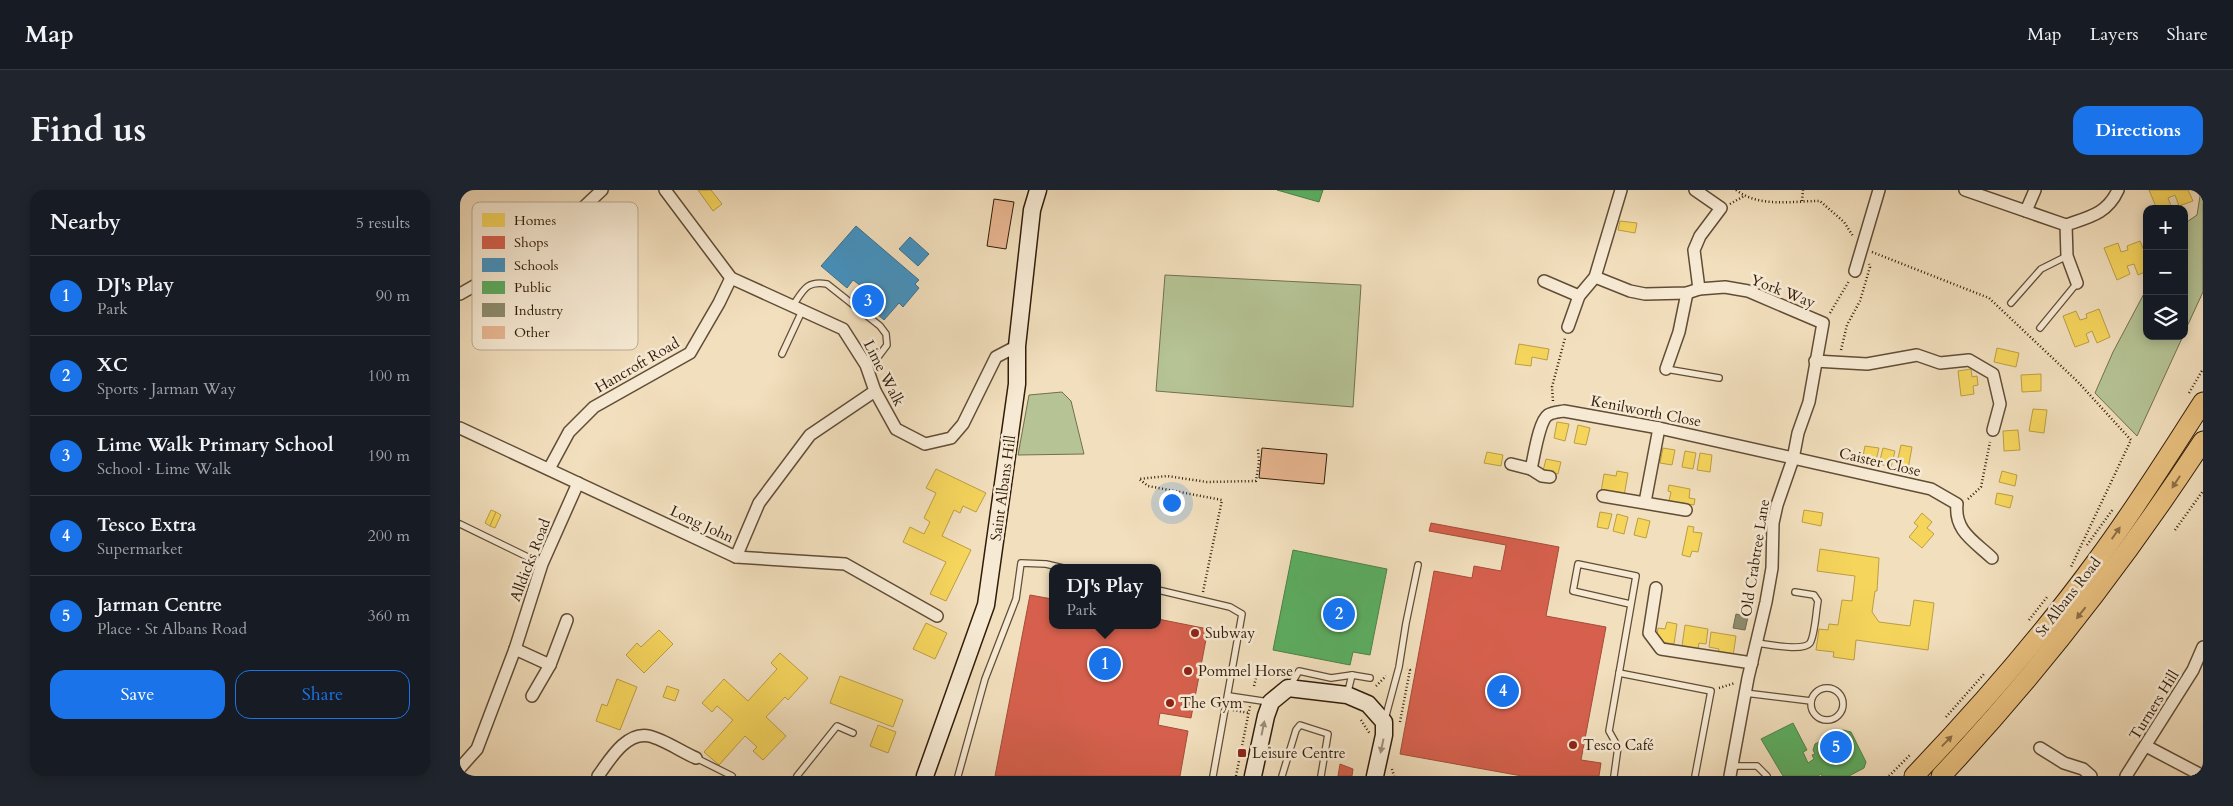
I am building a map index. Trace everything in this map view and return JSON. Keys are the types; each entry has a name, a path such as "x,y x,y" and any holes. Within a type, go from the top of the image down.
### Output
{"main road":[{"name":"St Albans Road","path":"1914,776 1966,721 2053,619 2142,496 2195,399"},
{"name":"St Albans Road","path":"1942,776 2015,695 2069,630 2159,508 2203,441"}],"street":[{"path":"589,202 602,190"},
{"name":"Lime Walk","path":"665,190 731,278 843,329 866,364 874,391 896,429 924,444 951,438 963,424 996,358 1017,346"},
{"name":"Saint Albans Hill","path":"924,776 986,605 1017,384 1017,346 1032,210 1038,190"},
{"path":"1568,327 1579,296 1595,277 1619,190"},
{"path":"1695,190 1721,208 1700,236 1694,250 1699,289"},
{"path":"1854,271 1879,190"},
{"path":"1965,190 2066,225 2100,214 2115,197 2118,190"},
{"path":"2026,211 2035,190"},
{"path":"2066,225 2067,256 2077,283"},
{"name":"York Way","path":"1595,277 1630,291 1645,294 1687,293 1699,289 1725,287 1748,291 1823,323 1809,402 1798,434 1793,459"},
{"name":"Hancroft Road","path":"549,469 569,432 594,407 690,353 720,303 731,278"},
{"path":"1544,281 1579,296"},
{"path":"460,294 472,287"},
{"path":"1666,369 1679,332 1687,293"},
{"path":"1823,323 1830,313"},
{"path":"1815,361 1866,364 1917,355 1940,363 1969,360 1993,374 2000,404 1992,430"},
{"path":"736,557 758,503 810,435 874,391"},
{"name":"Kenilworth Close","path":"1553,413 1564,411 1659,428 1793,459"},
{"path":"1531,468 1544,419 1553,413"},
{"name":"Long John","path":"460,428 736,557 845,564 937,616"},
{"path":"1645,502 1659,428"},
{"name":"Caister Close","path":"1793,459 1827,464 1932,489 1957,504"},
{"name":"Old Crabtree Lane","path":"1731,771 1748,678 1772,568 1773,523 1777,504 1793,459"},
{"path":"1512,464 1531,468 1542,476 1550,477"},
{"name":"Alldicks Road","path":"460,768 477,749 515,649 542,564 578,483"},
{"path":"1603,496 1686,510"},
{"path":"1957,504 1956,517 1963,530 1992,558"},
{"path":"1656,588 1649,632 1660,649 1752,663"},
{"path":"532,696 550,665 567,620"},
{"name":"Turners Hill","path":"2126,776 2193,670 2203,647"},
{"path":"515,649 550,665"},
{"path":"1253,776 1266,716 1271,702 1288,688 1347,695 1368,704 1384,722 1384,735 1375,776"},
{"path":"598,776 618,749 637,737 648,736 696,758"},
{"path":"2146,746 2203,776"},
{"path":"2040,748 2064,763 2083,769 2091,776"}],"lane":[{"path":"2011,303 2042,269 2067,256"},
{"path":"782,354 806,286 816,282 827,284 880,326 886,334 887,345 878,357 866,364"},
{"path":"2040,328 2077,283"},
{"path":"1666,369 1719,378"},
{"path":"460,532 462,525 542,564"},
{"path":"958,776 985,679 1016,599 1021,563 1049,565"},
{"path":"1614,776 1618,747 1609,731 1636,576 1578,564 1573,591 1630,604"},
{"path":"1384,722 1399,667 1418,565"},
{"path":"1161,591 1230,607 1242,614 1229,696 1225,708 1213,776"},
{"path":"1756,643 1792,648 1805,647 1810,642 1818,601 1814,595 1795,592"},
{"path":"1288,688 1299,671 1331,678 1352,675 1370,678"},
{"path":"1619,673 1711,691 1695,776"},
{"path":"1347,695 1352,675"},
{"path":"1830,688 1841,697 1842,707 1837,716 1827,720 1813,712 1811,701 1820,689 1830,688"},
{"path":"1746,693 1811,701"},
{"path":"1229,696 1271,702"},
{"path":"1282,776 1296,730 1300,725 1328,734 1321,776"},
{"path":"797,776 837,726 853,733"},
{"path":"696,758 732,776"},
{"path":"1731,771 1757,766 1767,776"}],"path":[{"path":"1736,190 1744,196 1773,203 1820,201 1844,222 1861,248 1870,267 1860,302 1847,325 1840,362"},
{"path":"1802,201 1804,190"},
{"path":"1861,248 1989,298 2078,382 2131,440 2070,569 2116,503"},
{"path":"1830,313 1854,271"},
{"path":"1553,413 1552,387 1568,327"},
{"path":"2195,399 2203,369"},
{"path":"1957,504 1969,499 1981,487 1992,430"},
{"path":"1201,601 1222,500 1148,486 1139,479 1167,476 1207,482 1256,481 1258,449"},
{"path":"2175,530 2203,491"},
{"path":"2029,620 2052,591"},
{"path":"1943,720 1987,671"},
{"path":"1232,672 1256,676"},
{"path":"1711,691 1748,678"},
{"path":"1236,776 1250,706"},
{"path":"1225,708 1249,713"},
{"path":"1889,776 1917,748"}],"green space":[{"path":"2201,190 2203,190 2203,292 2188,324 2188,221 2197,215"},
{"path":"1165,275 1361,285 1353,407 1156,391"},
{"path":"2143,296 2143,340 2181,340 2137,436 2095,393 2113,352"},
{"path":"1062,392 1071,401 1084,454 1018,455 1029,395"}],"building: Homes":[{"path":"698,190 711,190 722,204 713,211"},
{"path":"2149,190 2188,190 2193,201 2179,205 2175,195 2168,198 2171,205 2155,205"},
{"path":"1620,221 1637,223 1635,233 1618,230"},
{"path":"2140,241 2143,248 2143,273 2138,275 2134,264 2127,266 2130,274 2117,280 2104,248 2118,243 2121,252 2128,250 2127,246"},
{"path":"2099,309 2110,337 2097,343 2092,331 2086,334 2089,342 2075,347 2063,316 2076,311 2080,320 2087,318 2086,314"},
{"path":"1519,344 1549,349 1547,360 1532,357 1531,366 1515,364"},
{"path":"1997,348 2019,353 2016,367 1994,362"},
{"path":"1971,369 1972,377 1977,376 1978,385 1973,386 1974,394 1961,396 1958,371"},
{"path":"2041,374 2041,391 2022,392 2021,375"},
{"path":"2033,409 2047,410 2044,433 2029,431"},
{"path":"1557,422 1569,424 1565,441 1554,438"},
{"path":"1578,425 1590,428 1586,445 1574,443"},
{"path":"2018,430 2020,450 2004,451 2003,431"},
{"path":"1901,445 1912,447 1908,469 1896,467"},
{"path":"1865,446 1879,448 1875,464 1862,461"},
{"path":"1663,448 1675,450 1672,465 1660,463"},
{"path":"1883,448 1895,451 1891,467 1879,464"},
{"path":"1685,451 1696,453 1693,469 1682,467"},
{"path":"1487,452 1503,455 1501,466 1484,463"},
{"path":"1700,453 1712,455 1710,472 1697,470"},
{"path":"1546,459 1561,462 1558,474 1543,471"},
{"path":"936,469 986,493 976,512 963,506 960,513 954,510 942,536 971,550 946,601 930,594 946,562 903,542 910,527 924,534 930,522 924,518 936,493 926,488"},
{"path":"1617,471 1628,473 1624,496 1601,492 1604,474 1616,476"},
{"path":"2002,471 2017,475 2015,486 1999,482"},
{"path":"1669,485 1690,489 1689,498 1695,499 1694,505 1669,501 1671,492 1668,491"},
{"path":"1997,493 2013,496 2010,508 1995,504"},
{"path":"491,510 496,512 490,526 485,523"},
{"path":"1804,510 1823,513 1821,526 1802,522"},
{"path":"496,512 501,515 495,528 490,526"},
{"path":"1600,512 1612,514 1608,529 1597,527"},
{"path":"1922,513 1932,522 1927,528 1934,534 1922,548 1909,537 1918,526 1914,523"},
{"path":"1617,514 1628,517 1624,534 1613,531"},
{"path":"1638,518 1650,521 1646,538 1634,535"},
{"path":"1688,526 1694,527 1693,532 1702,533 1698,552 1692,551 1690,557 1682,555"},
{"path":"1820,549 1879,558 1877,591 1875,591 1872,612 1879,622 1910,626 1914,600 1934,603 1928,650 1856,640 1854,660 1833,657 1834,652 1816,650 1819,629 1828,630 1829,624 1838,625 1842,600 1852,601 1855,576 1817,571"},
{"path":"1667,622 1677,624 1674,644 1656,641 1658,628 1665,629"},
{"path":"926,623 947,633 935,659 913,649"},
{"path":"1685,625 1708,629 1706,644 1699,643 1698,649 1682,646"},
{"path":"659,630 673,644 644,673 626,655 637,643 641,647"},
{"path":"1711,632 1736,636 1733,656 1718,654 1719,649 1709,647"},
{"path":"780,653 808,678 788,700 785,697 766,717 786,736 763,760 753,751 757,747 745,736 719,765 704,752 733,720 717,706 712,712 702,703 724,679 748,701 777,669 771,663"},
{"path":"840,676 903,700 893,727 830,703"},
{"path":"617,679 637,687 620,730 596,721 602,704 607,706"},
{"path":"667,686 679,690 675,701 663,697"},
{"path":"878,725 896,732 888,753 870,746"}],"building: Shops":[{"path":"1431,523 1559,547 1546,616 1606,627 1581,760 1601,763 1599,776 1522,776 1400,754 1434,571 1472,578 1474,566 1501,571 1506,545 1429,531"},
{"path":"1030,595 1049,598 1049,629 1161,629 1161,620 1208,629 1191,718 1160,713 1158,725 1188,731 1180,776 995,776"},
{"path":"1340,764 1353,769 1352,776 1338,776"}],"building: Schools":[{"path":"856,226 919,280 915,284 919,288 903,307 899,303 884,320 854,294 861,286 853,280 847,288 821,266"},
{"path":"910,237 929,254 918,266 899,249"}],"building: Public":[{"path":"1277,190 1323,190 1319,202"},
{"path":"1293,550 1387,569 1370,655 1353,652 1350,665 1273,650"},
{"path":"1793,723 1807,750 1803,752 1808,763 1814,759 1812,755 1815,754 1813,750 1815,744 1843,730 1851,732 1866,762 1864,768 1849,776 1822,776 1821,774 1818,776 1783,776 1761,739"}],"building: Industry":[{"path":"1736,614 1748,617 1745,630 1733,628"}],"building: Other":[{"path":"994,199 1014,202 1006,249 987,246"},
{"path":"1262,448 1327,454 1324,484 1259,478"}],"place":[{"name":"Lime Walk Primary School","path":"868,301"},
{"name":"XC","path":"1339,614"},
{"name":"Subway","path":"1195,633"},
{"name":"DJ's Play","path":"1105,664"},
{"name":"Pommel Horse","path":"1188,671"},
{"name":"Tesco Extra","path":"1503,691"},
{"name":"The Gym","path":"1170,703"},
{"name":"Tesco Café","path":"1573,745"},
{"name":"Jarman Centre","path":"1836,747"},
{"name":"Leisure Centre","path":"1242,753"}]}
